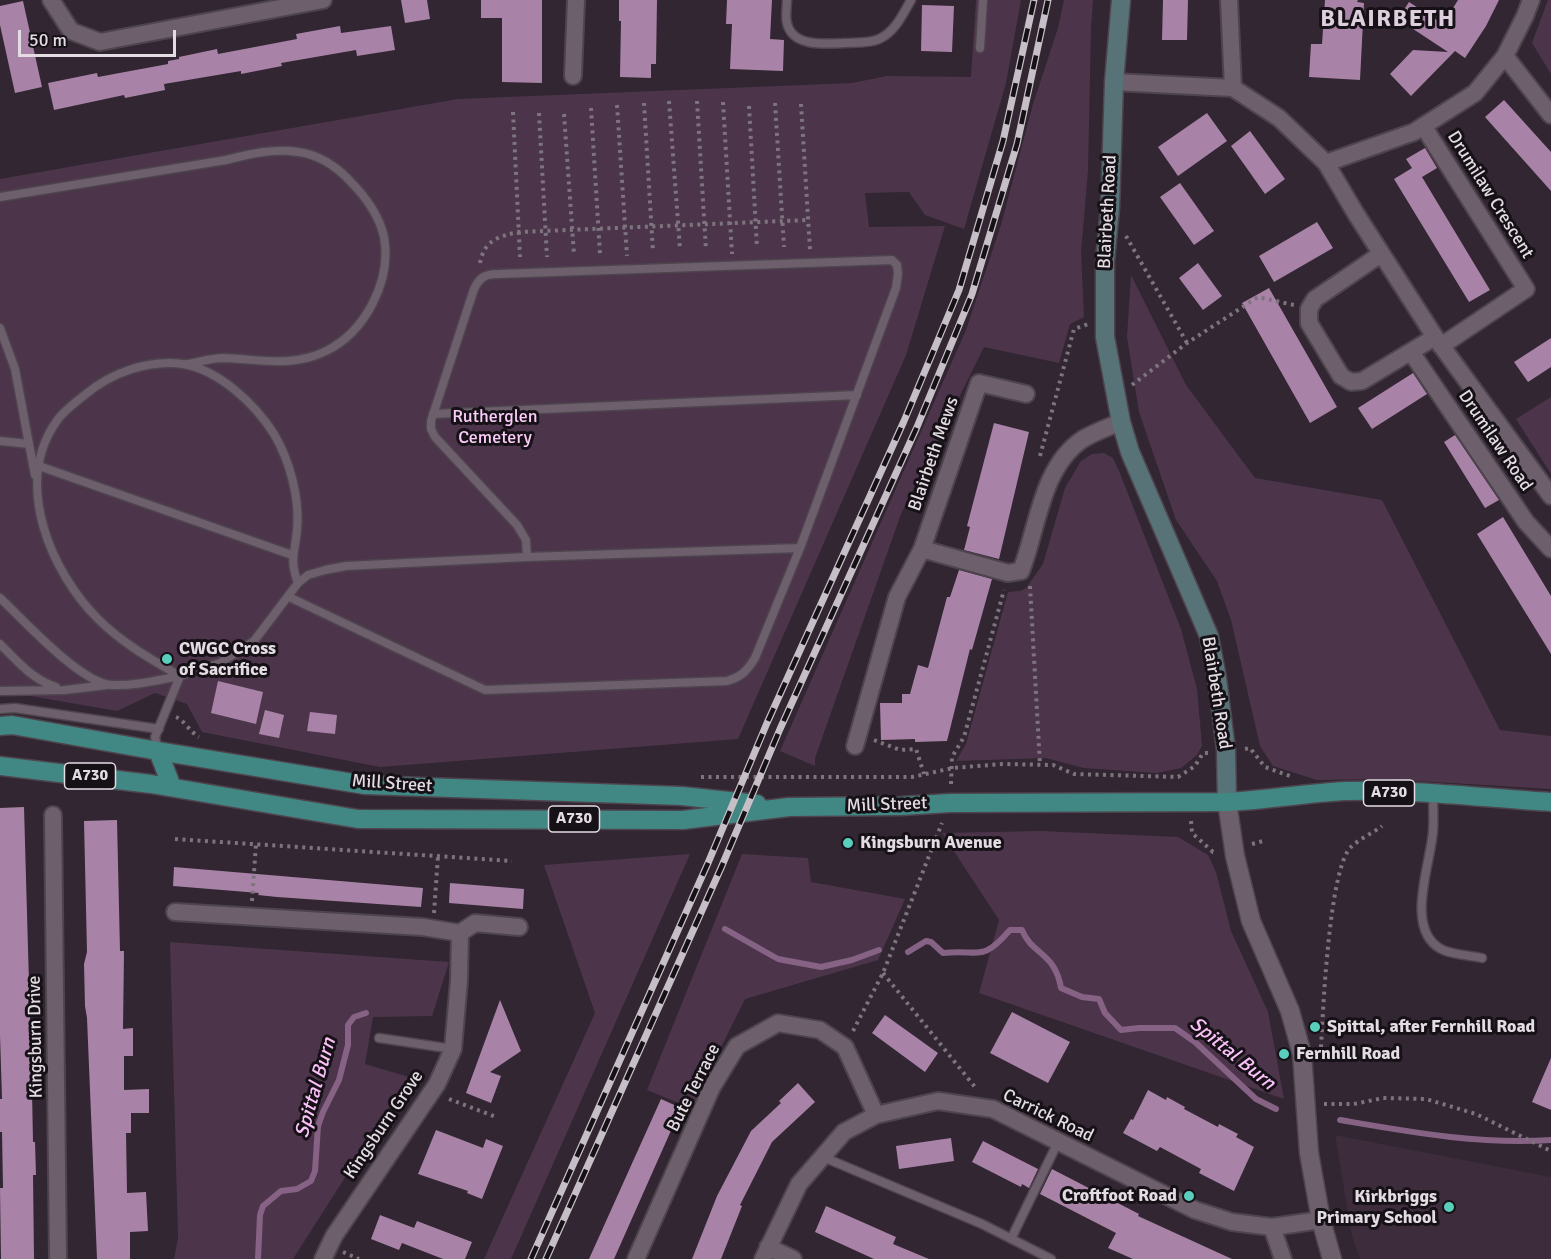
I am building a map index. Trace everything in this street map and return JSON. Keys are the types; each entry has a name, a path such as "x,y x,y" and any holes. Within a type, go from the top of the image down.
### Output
{"main road":[{"name":"Blairbeth Road","path":"1121,0 1114,82 1110,208 1105,261 1105,337 1121,422 1130,452 1209,636 1226,750 1227,802"},
{"name":"Mill Street","path":"0,726 12,725 158,752 365,784 682,796 789,807"},
{"path":"158,752 172,788"},
{"name":"Mill Street","path":"0,766 172,788 358,819 683,820 789,807 950,803"},
{"name":"A730","path":"950,803 1227,802 1346,791 1551,802"}],"street":[{"path":"51,0 71,31 100,42 323,0"},
{"path":"573,76 576,0"},
{"path":"1114,82 1233,88 1229,0"},
{"path":"1326,163 1424,127 1475,93 1506,56 1531,0"},
{"path":"1506,56 1551,115"},
{"name":"Drumilaw Road","path":"1233,88 1279,118 1326,163 1381,254 1438,341 1551,496"},
{"name":"Drumilaw Crescent","path":"1424,127 1526,289 1438,341"},
{"path":"1381,254 1315,298 1309,309 1309,322 1341,376 1351,382 1362,381 1411,352 1438,341"},
{"name":"Drumilaw Road","path":"1411,352 1526,522 1551,549"},
{"name":"Blairbeth Mews","path":"857,740 897,597 922,549 979,383 1026,394"},
{"path":"922,549 1015,572 1047,484 1070,450 1081,440 1121,422"},
{"path":"1227,802 1235,856 1251,921 1290,1011 1302,1054 1309,1153 1321,1220 1332,1259"},
{"name":"Kingsburn Drive","path":"53,815 58,1259"},
{"path":"175,912 433,928 460,933 475,922 519,927"},
{"name":"Kingsburn Grove","path":"323,1259 334,1236 437,1084 453,1049 459,980 460,933"},
{"name":"Bute Terrace","path":"636,1259 712,1087 737,1046 778,1023 820,1030 845,1047"},
{"path":"845,1047 876,1114"},
{"name":"Carrick Road","path":"766,1253 799,1184 844,1132 876,1114 939,1101 993,1109 1195,1210 1232,1222 1272,1227 1321,1220"},
{"path":"1272,1227 1283,1259"},
{"path":"766,1253 793,1259"}],"lane":[{"path":"787,0 787,24 796,36 806,42 816,44 868,42 880,39 892,30 911,0"},
{"path":"980,48 983,0"},
{"path":"0,197 266,152 300,152 320,159 339,170 368,200 384,237 385,258 378,292 356,328 341,343 304,360 286,362 221,358 184,364 168,363 133,369 98,383 56,421 46,441 39,466 37,487"},
{"path":"289,597 486,690 727,681 739,678 755,658 800,548 896,288 897,265 892,260 488,274 479,279 433,414 431,429 435,437 517,525 526,540 527,557"},
{"path":"0,328 15,369 45,531 62,572 74,591 99,621 150,659 180,676"},
{"path":"184,364 216,377 235,391 253,407 273,434 288,465 295,498 297,530 292,567 298,583"},
{"path":"433,414 857,395"},
{"path":"0,441 29,444"},
{"path":"39,466 292,555"},
{"path":"0,690 73,690 134,684 180,676 220,663 254,641 298,583 308,575 345,566 800,548"},
{"path":"0,598 71,664 88,676 109,685"},
{"path":"0,644 33,676 47,685 73,690"},
{"path":"158,752 156,737 180,676"},
{"path":"0,709 15,708 159,729"},
{"path":"1433,794 1433,831 1420,909 1424,927 1431,941 1442,949 1482,958"},
{"path":"379,1038 453,1049"},
{"path":"1011,1239 1058,1142"},
{"path":"823,1157 906,1191 1051,1259"}],"path":[{"path":"669,100 680,249"},
{"path":"697,101 706,250"},
{"path":"723,102 733,266"},
{"path":"644,103 653,252"},
{"path":"775,103 784,247"},
{"path":"801,104 811,263"},
{"path":"617,105 627,269"},
{"path":"749,106 757,247"},
{"path":"591,108 600,254"},
{"path":"513,112 520,257"},
{"path":"539,113 548,257"},
{"path":"564,114 574,255"},
{"path":"1110,208 1187,343"},
{"path":"479,279 483,249 492,239 519,232 808,220"},
{"path":"1116,396 1187,343 1258,297 1309,309"},
{"path":"1015,572 1030,584 1040,765"},
{"path":"165,714 180,718 190,732 202,740"},
{"path":"857,740 900,750 916,750 924,774"},
{"path":"698,777 912,777 953,768 1002,764 1053,765 1074,774 1178,777 1195,766 1203,753 1250,748 1265,767 1290,776 1300,775"},
{"path":"845,1047 883,973 950,803"},
{"path":"1321,1048 1325,977 1340,866 1350,847 1382,826"},
{"path":"175,839 512,861"},
{"path":"252,916 256,844"},
{"path":"433,928 438,856"},
{"path":"883,973 993,1109"},
{"path":"431,1092 496,1117"},
{"path":"1305,1104 1354,1104 1383,1098 1426,1099 1476,1114 1551,1151"}],"shaded area":[{"name":"Kirkbriggs Primary School","path":"1335,1135 1551,1177 1551,1259 1360,1259 1352,1236"}],"green space":[{"name":"Rutherglen Cemetery","path":"976,0 1021,0 1006,83 964,229 925,215 909,192 865,193 869,227 945,226 906,355 738,739 380,767 202,732 187,704 155,693 117,711 25,695 0,696 0,179 458,99 852,83 887,76 971,77"},
{"path":"1064,0 1093,0 1088,170 1081,252 1084,317 1070,324 1059,363 984,347 901,514 815,758 815,766 780,751 966,330 1001,225 1033,104 1058,28"},
{"path":"1548,0 1551,0 1551,74 1532,43"},
{"path":"1131,275 1186,385 1255,478 1382,500 1500,730 1551,736 1551,789 1385,779 1317,780 1273,766 1260,746 1231,620 1217,581 1176,520 1139,412 1127,337"},
{"path":"1551,397 1551,474 1516,419"},
{"path":"1104,453 1113,458 1119,471 1181,629 1197,689 1202,746 1197,755 1181,768 1157,773 1084,768 1046,758 956,761 966,744 1008,592 1026,588 1043,564 1065,488 1081,461 1092,454"},
{"path":"1040,831 1178,837 1208,855 1216,872 1231,931 1268,1012 1284,1099 979,993 999,920 942,833"},
{"path":"690,854 511,1259 484,1259 595,1013 544,865"},
{"path":"742,854 808,858 811,882 905,899 878,960 745,999 691,1108 647,1090"},
{"path":"170,942 449,962 432,1016 373,1017 365,1064 409,1077 293,1259 174,1259 178,1238"}],"building":[{"path":"401,0 427,0 430,19 405,23"},
{"path":"481,0 542,0 542,83 502,82 502,18 481,18"},
{"path":"619,0 657,0 656,64 651,64 651,78 620,77"},
{"path":"727,0 772,0 770,39 784,40 783,71 730,69 732,24 726,24"},
{"path":"1163,0 1188,0 1187,40 1162,40"},
{"path":"1325,0 1358,0 1357,2 1364,3 1360,80 1309,77 1311,44 1322,44"},
{"path":"1458,0 1499,0 1486,26 1465,58 1455,51 1411,96 1390,74 1413,50 1448,52 1398,19 1409,2 1443,24"},
{"path":"23,1 42,87 15,93 0,25 0,6"},
{"path":"922,5 954,6 952,52 921,51"},
{"path":"340,26 341,33 391,26 395,50 357,56 356,50 281,63 282,66 164,84 165,90 125,98 124,95 54,110 48,83 97,73 98,77 168,64 168,61 179,59 179,57 217,49 218,54 297,39 296,34"},
{"path":"1504,100 1551,152 1551,191 1485,117"},
{"path":"1207,113 1227,141 1178,176 1158,147"},
{"path":"1250,131 1285,179 1265,194 1231,146"},
{"path":"1425,148 1437,168 1422,177 1490,290 1469,302 1394,179 1412,168 1406,159"},
{"path":"1180,183 1214,231 1194,245 1160,197"},
{"path":"1317,222 1333,248 1274,282 1259,256"},
{"path":"1198,263 1222,296 1203,310 1179,278"},
{"path":"1269,288 1337,407 1310,423 1242,303"},
{"path":"1551,338 1551,367 1528,382 1514,362"},
{"path":"1413,373 1427,394 1372,429 1358,408"},
{"path":"994,423 1029,432 999,559 964,550 970,527 967,526"},
{"path":"1455,435 1499,500 1485,508 1444,442"},
{"path":"1503,517 1551,596 1551,654 1477,534"},
{"path":"959,570 992,579 972,650 970,649 947,741 881,740 880,703 902,703 902,694 910,694 918,665 928,668 947,597 950,597"},
{"path":"218,681 263,692 256,724 211,713"},
{"path":"265,710 284,715 279,738 259,734"},
{"path":"310,712 337,715 335,734 307,731"},
{"path":"24,807 33,1142 35,1142 36,1175 33,1175 34,1259 1,1259 0,1188 3,1188 2,1132 0,1132 0,1099 2,1099 0,808"},
{"path":"117,820 120,951 124,951 123,1029 133,1028 133,1056 124,1056 124,1090 149,1089 149,1113 131,1113 131,1133 126,1133 127,1193 146,1192 148,1231 130,1232 130,1259 97,1259 85,1006 84,964 87,952 84,821"},
{"path":"174,867 423,888 421,907 277,897 258,895 259,893 173,886"},
{"path":"450,883 524,889 523,909 449,903"},
{"path":"500,1000 521,1051 490,1072 501,1076 491,1103 466,1093"},
{"path":"1012,1012 1070,1042 1048,1083 990,1053"},
{"path":"885,1015 938,1053 925,1072 872,1033"},
{"path":"1551,1058 1551,1110 1532,1102"},
{"path":"798,1083 815,1102 772,1142 740,1205 742,1206 721,1259 692,1259 717,1196 751,1131 781,1103 779,1101"},
{"path":"1148,1090 1166,1100 1167,1097 1218,1127 1219,1124 1238,1134 1236,1137 1254,1147 1234,1191 1199,1173 1201,1169 1160,1147 1157,1151 1123,1133 1131,1119 1133,1120"},
{"path":"661,1099 681,1108 614,1259 589,1259"},
{"path":"436,1130 483,1148 486,1139 503,1146 482,1199 467,1193 468,1191 418,1174"},
{"path":"951,1138 954,1161 899,1169 896,1146"},
{"path":"983,1141 1038,1169 1029,1188 1022,1184 1021,1187 972,1162"},
{"path":"1052,1169 1139,1214 1138,1216 1232,1259 1133,1259 1108,1248 1116,1233 1040,1194"},
{"path":"826,1206 896,1237 893,1244 929,1259 874,1259 815,1232"},
{"path":"380,1215 414,1228 417,1221 472,1242 465,1259 443,1259 402,1243 399,1250 371,1239"}],"waterway":[{"name":"Spittal Burn","path":"725,929 778,959 821,967 852,960 879,950"},
{"name":"Spittal Burn","path":"908,952 926,941 931,942 943,953 986,951 1010,930 1022,930 1031,945 1054,967 1061,988 1082,997 1099,999 1105,1013 1121,1030 1175,1028 1195,1042 1256,1099 1276,1109"},
{"name":"Spittal Burn","path":"258,1259 260,1215 263,1206 281,1191 297,1189 311,1181 315,1171 318,1126 339,1080 348,1045 348,1025 354,1017 366,1013"},
{"name":"Spittal Burn","path":"1340,1120 1471,1139 1551,1140"}],"railway":[{"path":"531,1259 708,863 767,723 904,421 959,290 1003,141 1034,0"},
{"path":"546,1259 721,868 780,729 917,427 972,294 1017,144 1048,0"}],"place":[{"name":"CWGC Cross of Sacrifice","path":"167,659"},
{"name":"Kingsburn Avenue","path":"848,843"},
{"name":"Spittal, after Fernhill Road","path":"1315,1027"},
{"name":"Fernhill Road","path":"1284,1054"},
{"name":"Croftfoot Road","path":"1189,1196"},
{"name":"Kirkbriggs Primary School","path":"1449,1207"}],"district":[{"name":"BLAIRBETH","path":"1388,20"}]}
